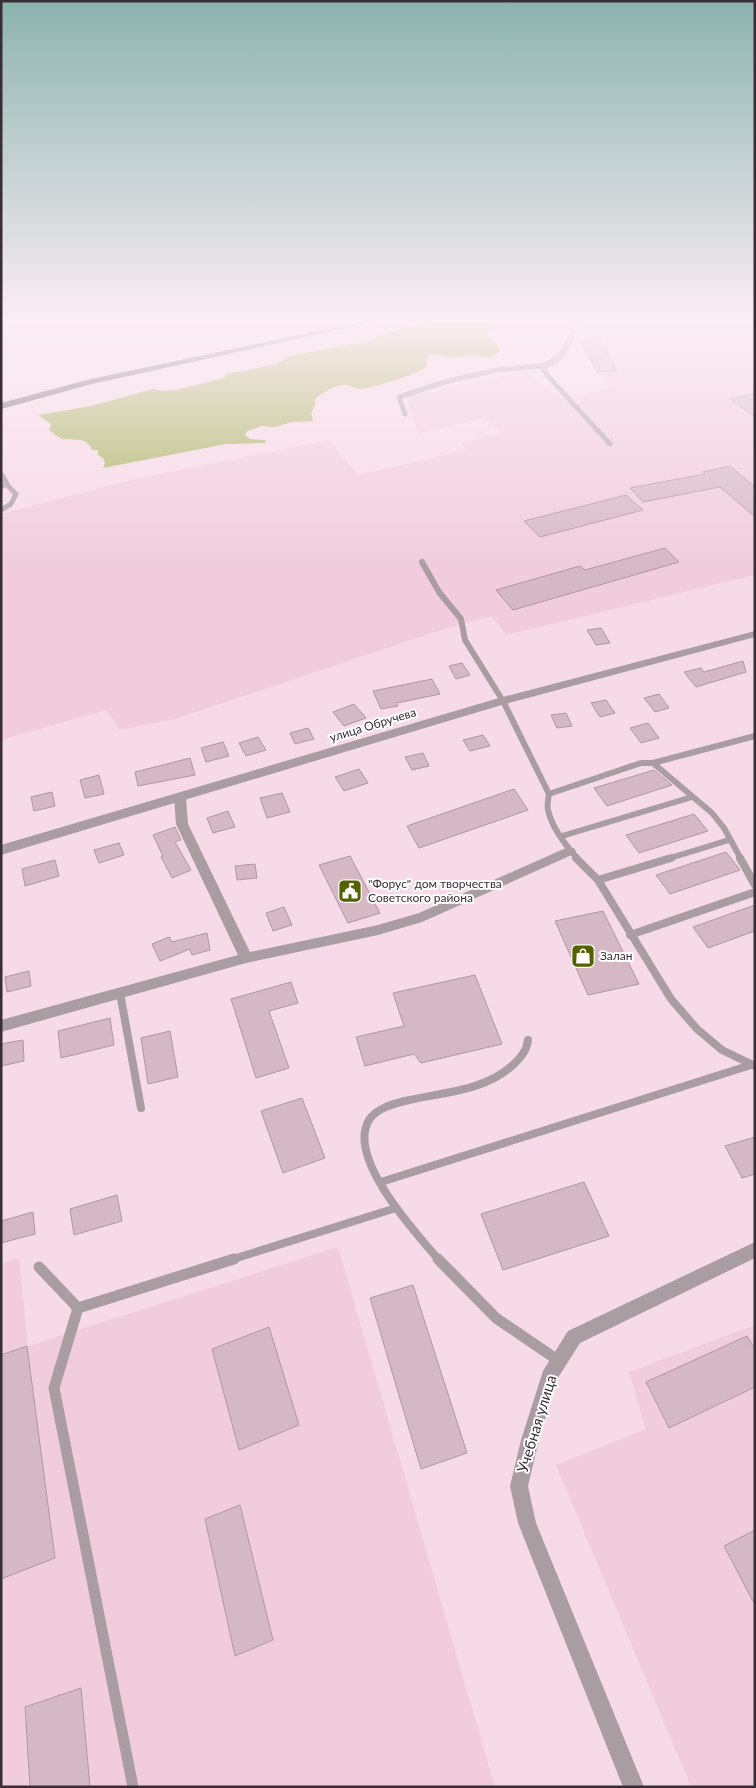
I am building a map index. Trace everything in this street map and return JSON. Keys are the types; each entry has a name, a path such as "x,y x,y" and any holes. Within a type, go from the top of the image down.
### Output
{"street":[{"path":"1,474 3,486"},
{"name":"улица Обручева","path":"1,850 503,701 755,634"},
{"path":"180,797 182,824 246,958"},
{"path":"1,1026 246,958 378,930 422,917 570,851"},
{"name":"Учебная улица","path":"634,1787 527,1523 519,1486 530,1440 549,1377 574,1336 755,1250"}],"lane":[{"path":"402,405 405,414"},
{"path":"575,405 610,444"},
{"path":"1,510 10,506 16,494 3,486"},
{"path":"422,562 439,592 461,619 466,640 477,662 503,701 549,794 547,808 552,821 570,851 598,880 671,999 697,1028 722,1050 743,1062 754,1063"},
{"path":"549,794 641,763 653,763 755,736"},
{"path":"653,763 672,777 712,813 724,828 755,885"},
{"path":"562,836 692,797"},
{"path":"598,880 729,840"},
{"path":"630,935 755,892"},
{"path":"120,993 141,1108"},
{"path":"528,1040 524,1053 497,1077 456,1091 401,1102 380,1110 370,1118 365,1132 365,1145 370,1161 396,1208 464,1287 496,1318 559,1361"},
{"path":"381,1182 754,1063"},
{"path":"78,1308 396,1208"},
{"path":"40,1267 78,1308"},
{"path":"78,1308 54,1388 134,1787"}],"shaded area":[{"path":"315,405 311,413 313,421 292,422 275,427 262,426 247,431 245,435 250,439 265,440 266,443 226,444 103,468 105,463 103,458 98,455 98,450 92,450 84,441 59,438 49,430 51,424 38,415 91,406"},
{"path":"409,405 755,405 755,575 506,635 492,616 447,628 175,719 120,730 106,710 1,740 1,514 140,478 329,440 358,475 466,450 461,443 501,433 484,417 419,433"},
{"path":"338,1247 495,1787 1,1787 1,1263 19,1258 28,1346"},
{"path":"755,1325 755,1787 691,1787 556,1465 646,1429 629,1372"}],"building":[{"path":"739,405 755,405 755,417"},
{"path":"730,466 755,487 755,517 720,487 643,502 630,488 705,474 703,472"},
{"path":"626,495 643,510 540,537 524,521"},
{"path":"665,548 679,562 513,610 496,590 580,566 585,570"},
{"path":"601,628 610,643 596,645 587,630"},
{"path":"743,661 746,672 696,687 684,672 701,668 704,672"},
{"path":"462,663 470,675 456,679 449,666"},
{"path":"432,679 440,694 397,703 398,706 381,709 373,691"},
{"path":"659,694 669,708 655,712 644,698"},
{"path":"606,700 615,713 600,717 591,703"},
{"path":"354,704 366,718 344,726 333,712"},
{"path":"566,713 572,726 557,728 551,715"},
{"path":"648,723 659,738 641,743 630,728"},
{"path":"308,728 314,739 295,744 290,733"},
{"path":"483,735 490,746 470,751 463,740"},
{"path":"258,737 266,750 246,756 239,743"},
{"path":"223,742 229,756 206,762 201,748"},
{"path":"423,753 429,766 412,770 405,757"},
{"path":"190,758 195,775 138,786 135,772"},
{"path":"359,769 368,783 344,791 335,777"},
{"path":"654,770 672,785 607,806 594,788"},
{"path":"99,775 104,794 85,798 80,780"},
{"path":"514,789 528,810 419,848 407,826"},
{"path":"52,792 55,806 34,811 31,797"},
{"path":"282,793 290,812 267,818 260,798"},
{"path":"228,811 235,827 213,833 207,818"},
{"path":"694,814 708,831 639,853 626,835"},
{"path":"175,827 181,840 175,842 191,870 172,878 161,857 163,856 153,835"},
{"path":"119,843 124,855 99,863 94,850"},
{"path":"726,852 740,870 670,894 656,875"},
{"path":"350,856 380,913 348,923 319,865"},
{"path":"55,860 59,876 25,886 22,869"},
{"path":"255,864 257,878 237,880 235,866"},
{"path":"755,905 755,931 708,948 693,927"},
{"path":"284,907 292,925 273,931 266,913"},
{"path":"603,911 639,984 588,995 555,921"},
{"path":"207,933 210,950 192,955 190,949 160,961 152,944 169,937 172,942"},
{"path":"29,971 31,986 7,992 5,977"},
{"path":"475,975 502,1044 421,1063 414,1054 365,1066 356,1037 404,1026 393,993"},
{"path":"291,982 298,1003 269,1011 289,1068 256,1078 231,999"},
{"path":"110,1018 114,1045 61,1058 58,1031"},
{"path":"170,1031 178,1077 148,1084 141,1038"},
{"path":"23,1040 24,1061 1,1066 1,1044"},
{"path":"302,1098 325,1158 283,1173 261,1111"},
{"path":"755,1137 755,1174 742,1178 725,1146"},
{"path":"584,1182 609,1236 503,1270 481,1214"},
{"path":"117,1195 122,1221 74,1235 70,1209"},
{"path":"33,1212 35,1234 1,1243 1,1221"},
{"path":"413,1285 467,1453 421,1469 370,1298"},
{"path":"269,1327 299,1425 239,1450 212,1349"},
{"path":"747,1336 755,1349 755,1387 669,1428 646,1382"},
{"path":"27,1346 55,1558 1,1579 1,1355"},
{"path":"240,1505 273,1640 235,1656 205,1519"},
{"path":"755,1530 755,1605 724,1546"},
{"path":"81,1688 90,1787 30,1787 25,1707"}],"place":[{"name":"\"Форус\" дом творчества Советского района","path":"350,891"},
{"name":"Залан","path":"583,956"}]}
